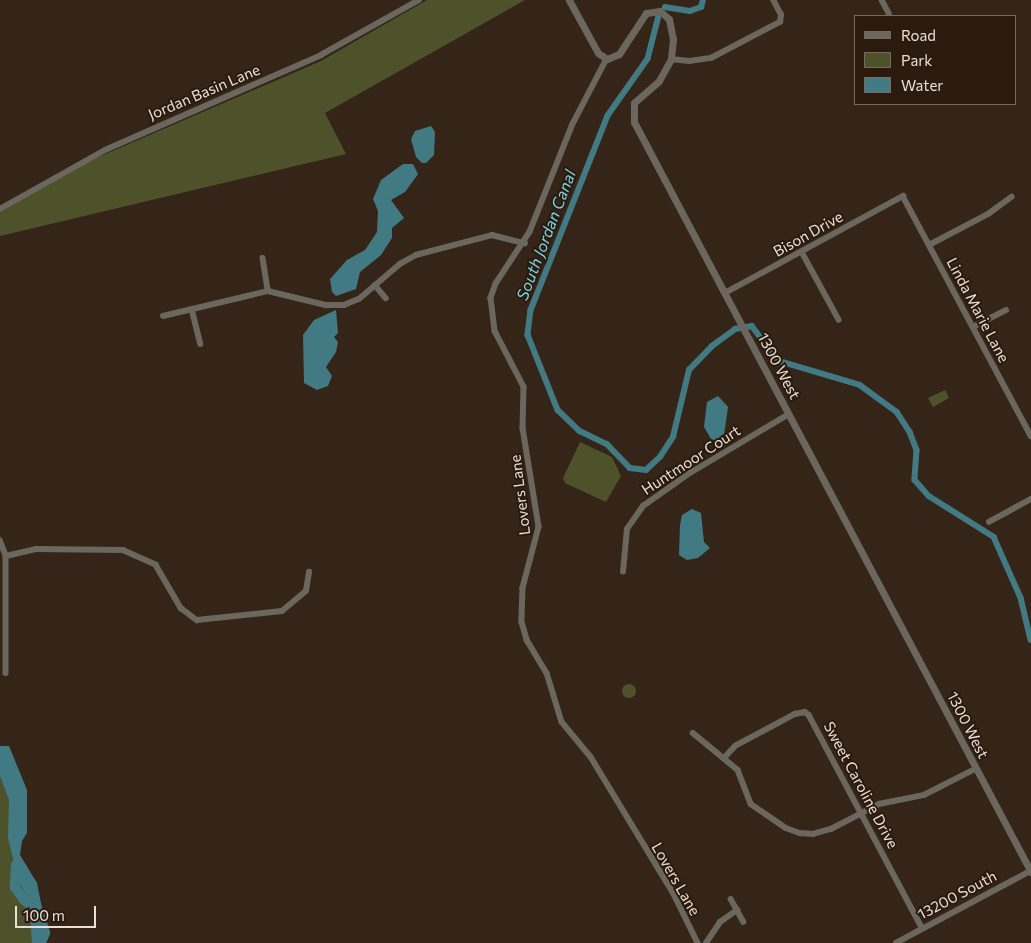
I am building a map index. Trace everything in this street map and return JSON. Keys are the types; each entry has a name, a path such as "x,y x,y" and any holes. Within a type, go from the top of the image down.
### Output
{"street":[{"name":"Jordan Basin Lane","path":"0,209 105,150 321,55 419,0"},
{"path":"569,0 598,53 608,59"},
{"path":"671,59 689,61 711,58 781,19 773,0"},
{"path":"882,0 889,13"},
{"name":"1300 West","path":"608,59 619,54 643,15 657,10 666,14 672,26 671,59 659,81 634,103 632,118 975,769 1031,871"},
{"name":"Lovers Lane","path":"608,59 573,124 525,243 496,284 490,303 495,331 524,387 523,428 539,527 523,588 523,631 547,673 562,722 591,757 674,894 698,943"},
{"name":"Bison Drive","path":"725,293 903,196"},
{"name":"Linda Marie Lane","path":"903,196 1031,436"},
{"path":"929,245 988,214 1011,197"},
{"path":"163,316 268,291 338,306 354,301 400,264 421,254 492,236 525,243"},
{"path":"802,252 839,320"},
{"path":"263,258 268,291"},
{"path":"375,285 386,298"},
{"path":"192,309 201,344"},
{"path":"973,327 1006,310"},
{"name":"Huntmoor Court","path":"623,572 627,529 643,506 690,473 789,414"},
{"path":"989,522 1031,499"},
{"path":"0,540 6,556 6,673"},
{"path":"6,556 36,549 123,550 156,565 181,608 197,620 282,610 306,590 309,572"},
{"name":"Sweet Caroline Drive","path":"724,758 736,746 795,714 805,712 862,813 923,929"},
{"path":"693,733 724,758 741,775 750,804 793,831 823,832 889,800 924,795 975,769"},
{"name":"13200 South","path":"896,943 1031,871"},
{"path":"731,899 744,922"},
{"path":"706,943 720,922 737,910"}],"green space":[{"path":"427,0 525,0 325,113 346,154 0,236 0,212 94,159 321,61"},
{"path":"945,390 949,398 933,407 928,398"},
{"path":"580,442 612,457 621,476 606,502 565,483 563,478"},
{"path":"626,684 632,684 636,691 632,698 626,698 622,694 622,688"},
{"path":"0,764 6,768 13,828 30,903 35,908 36,943 0,943"}],"water":[{"path":"431,126 435,132 434,155 426,163 422,163 416,157 411,139 415,131"},
{"path":"403,164 413,164 418,174 405,192 391,200 404,218 392,228 392,238 381,255 360,272 356,289 336,296 332,292 330,279 347,260 365,250 377,232 378,211 373,199 381,180"},
{"path":"336,310 338,333 334,337 338,342 336,352 326,367 332,376 328,386 317,390 304,383 303,335 314,320"},
{"path":"718,396 728,407 724,435 716,441 711,439 704,427 707,402"},
{"path":"692,509 701,513 704,542 710,548 698,558 687,560 679,555 680,525 682,515"},
{"path":"0,746 9,746 27,790 27,833 22,841 20,855 37,883 44,918 43,943 32,943 29,899 11,869 14,862 8,838 9,800 0,776"}],"waterway":[{"name":"South Jordan Canal","path":"665,7 690,11 701,7 703,0"},
{"name":"South Jordan Canal","path":"659,16 648,59 608,116 531,310 528,335 558,410 580,431 607,444 630,468 646,470 660,457 673,437 689,370 712,346 735,329 752,326 779,361 860,385 897,412 910,432 917,450 915,480 929,496 994,537 1021,598 1031,640"},
{"path":"16,865 15,887 24,900 38,910 45,933 41,943"}]}
